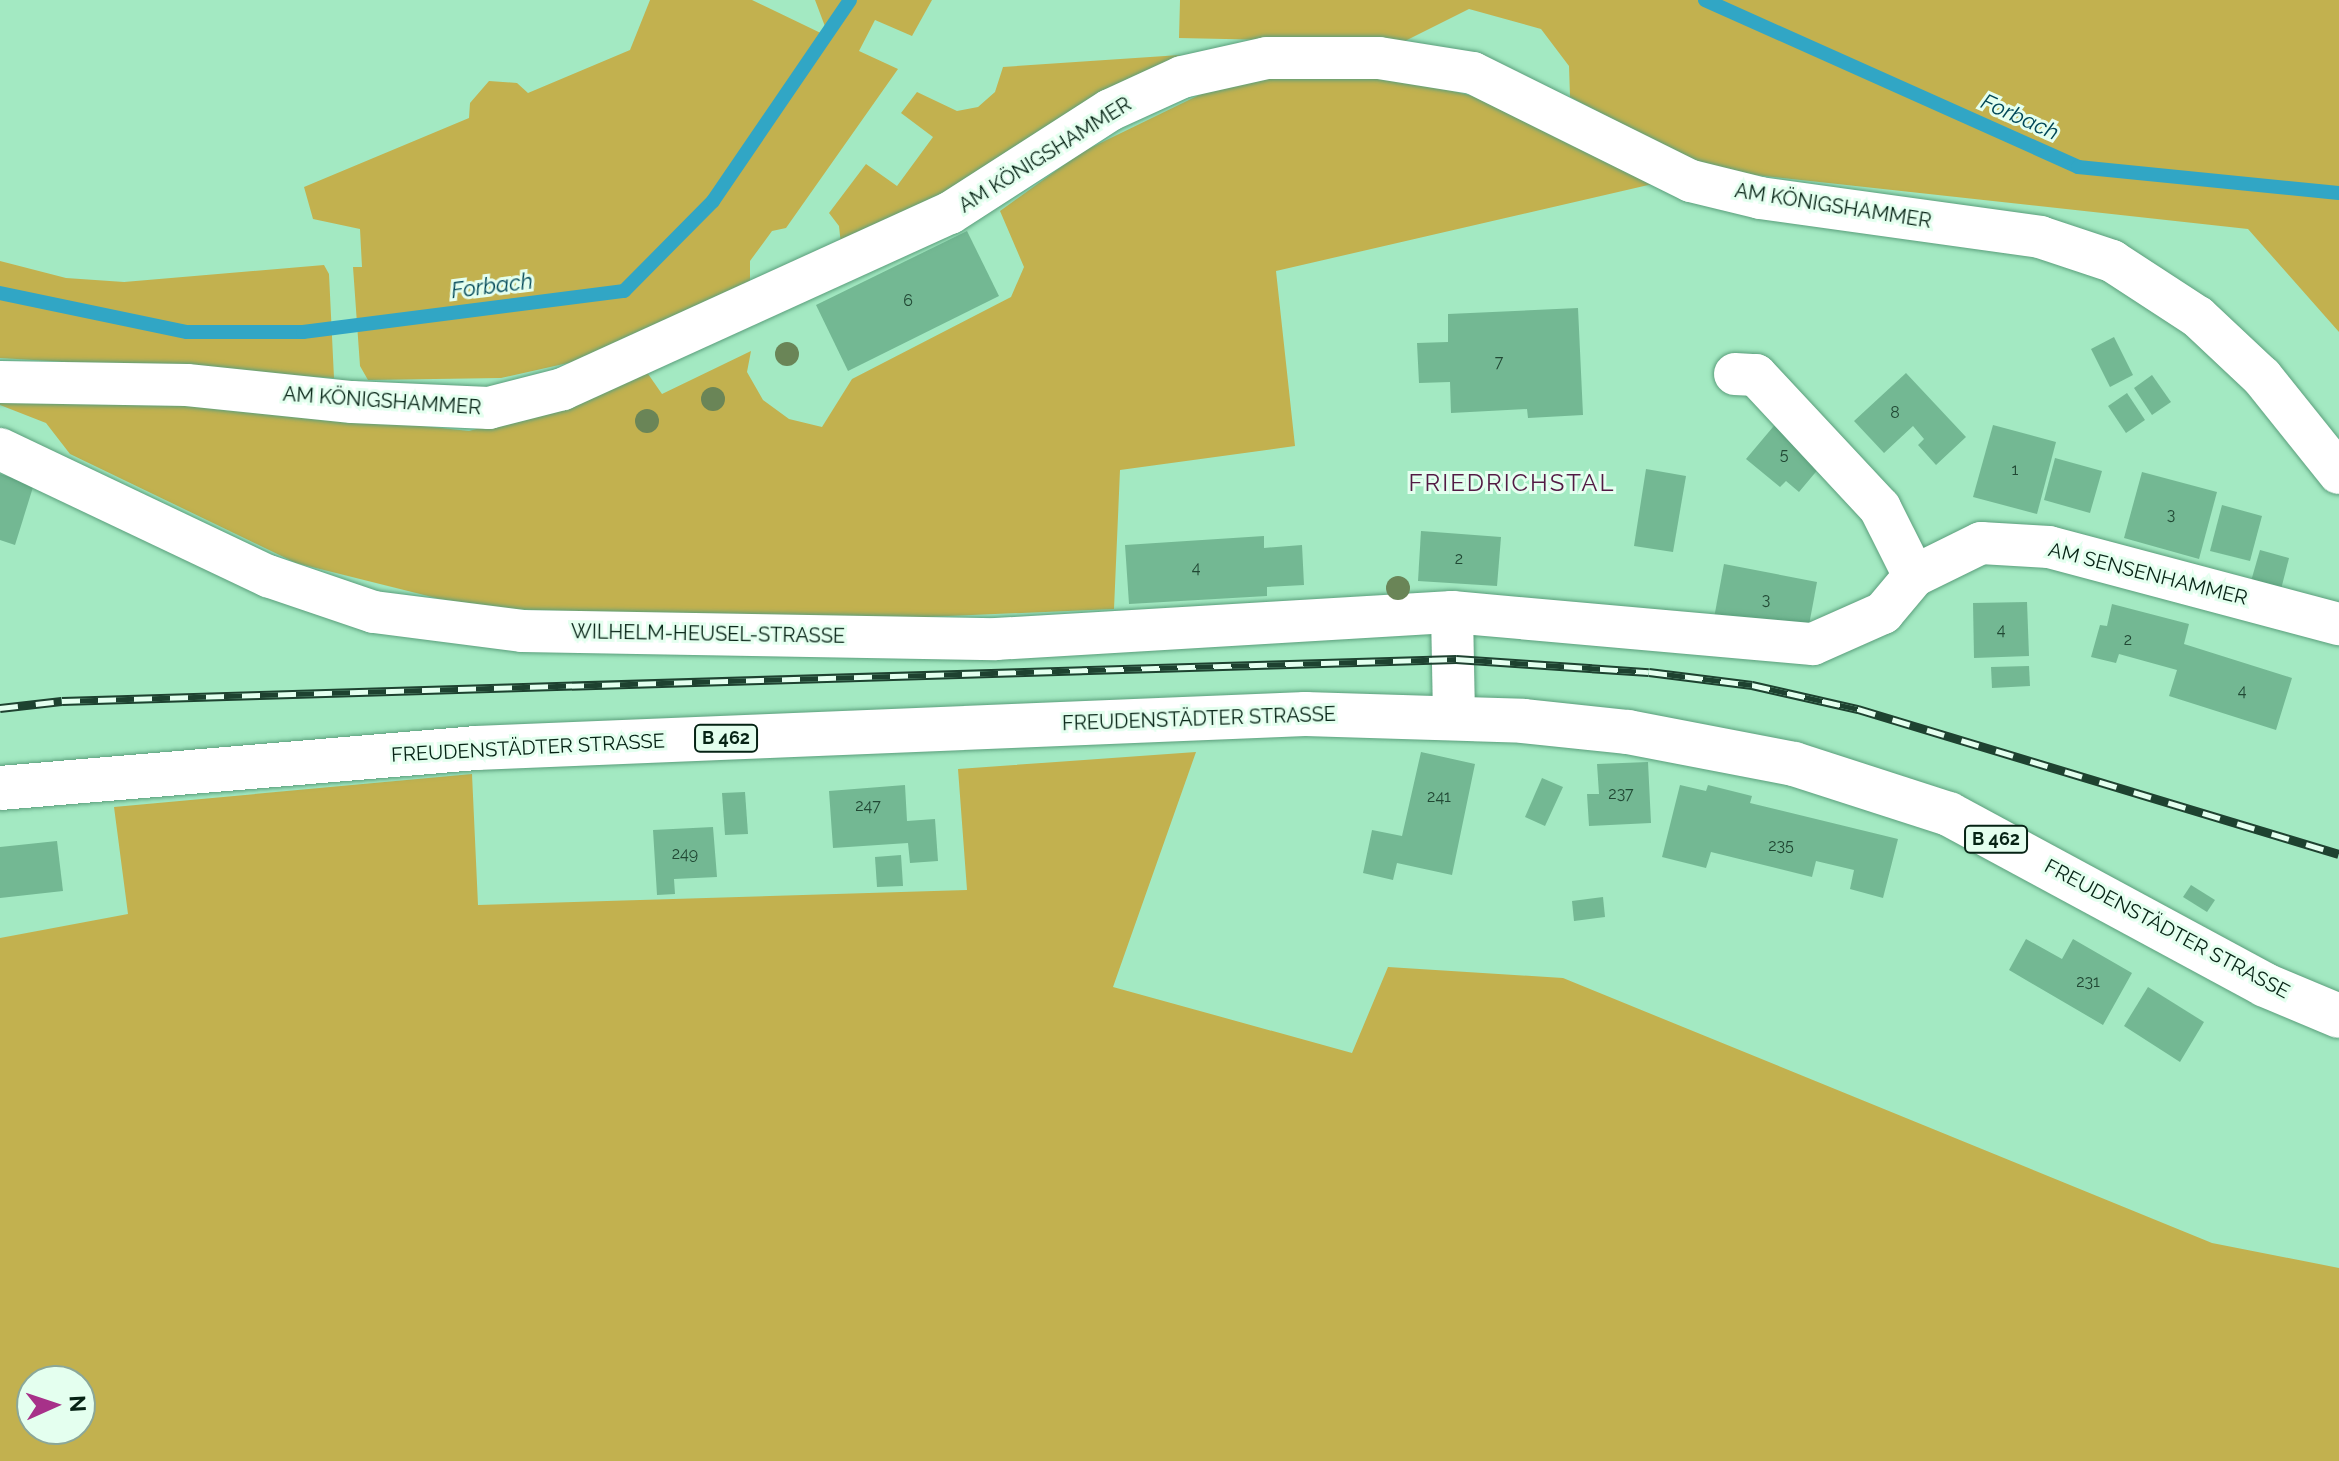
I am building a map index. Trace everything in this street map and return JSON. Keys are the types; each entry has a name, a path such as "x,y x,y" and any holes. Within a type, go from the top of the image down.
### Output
{"main road":[{"name":"FREUDENSTÄDTER STRASSE","path":"0,788 476,748 1305,714 1454,715 1628,732 1794,764 1949,814 2265,985 2339,1016"}],"street":[{"name":"AM KÖNIGSHAMMER","path":"0,382 187,385 352,402 489,408 563,389 936,220 1110,110 1182,77 1267,58 1379,58 1473,73 1691,181 1760,198 2040,237 2112,261 2219,337 2262,377 2339,473"},
{"path":"1454,715 1452,612 1813,644 1883,613 1914,576 1880,508 1756,375 1735,374"},
{"name":"WILHELM-HEUSEL-STRASSE","path":"0,449 268,576 374,612 522,631 996,639 1452,612"},
{"name":"AM SENSENHAMMER","path":"1914,576 1981,543 2049,547 2339,624"}],"shaded area":[{"path":"650,0 752,0 829,37 815,0 932,0 912,36 875,20 859,51 898,69 786,228 772,231 750,261 750,285 577,361 501,378 368,380 360,366 353,267 362,267 360,229 313,219 304,187 469,118 470,103 489,81 517,83 528,93 630,50"},
{"path":"1180,0 2339,0 2339,332 2248,229 1710,170 1570,97 1569,66 1541,29 1469,9 1401,43 1179,38"},
{"path":"1180,55 1112,89 927,208 841,245 839,226 829,213 866,164 897,186 933,137 901,113 917,92 957,111 978,107 995,92 1003,67"},
{"path":"1400,78 1489,100 1657,183 1276,271 1295,446 1120,470 1114,609 833,621 506,609 440,599 296,563 70,454 46,423 0,405 0,397 216,404 469,431 544,411 646,371 662,394 751,351 747,372 763,400 789,419 822,427 852,379 1011,297 1024,267 1000,211 1082,152 1232,79"},
{"path":"0,261 66,278 124,282 324,265 329,274 334,378 0,358"},
{"path":"1196,752 1113,987 1352,1053 1388,967 1563,978 2212,1243 2339,1268 2339,1461 0,1461 0,938 128,914 114,807 472,774 478,905 967,890 958,769"}],"building":[{"path":"967,231 999,296 848,371 816,305"},
{"path":"1578,308 1583,415 1528,418 1527,409 1451,413 1450,382 1419,383 1417,343 1448,342 1448,314"},
{"path":"2114,337 2133,375 2110,387 2091,349"},
{"path":"1906,373 1966,437 1936,465 1918,445 1924,439 1913,426 1884,453 1854,421"},
{"path":"2152,375 2171,402 2152,415 2134,388"},
{"path":"2127,393 2145,420 2126,433 2108,406"},
{"path":"1778,421 1825,461 1799,492 1786,481 1780,487 1746,459"},
{"path":"1993,425 2056,442 2037,514 1973,497"},
{"path":"2055,458 2102,471 2090,513 2044,500"},
{"path":"1646,469 1686,476 1673,552 1634,546"},
{"path":"2142,472 2217,492 2199,559 2124,538"},
{"path":"0,474 34,484 15,545 0,540"},
{"path":"2222,505 2262,516 2250,561 2210,551"},
{"path":"1421,531 1501,537 1497,586 1418,581"},
{"path":"1264,536 1264,548 1302,545 1304,585 1267,587 1267,596 1129,604 1125,545"},
{"path":"2260,550 2289,558 2279,597 2249,588"},
{"path":"1724,564 1817,582 1807,636 1714,618"},
{"path":"2027,602 2029,656 1974,658 1973,603"},
{"path":"2112,604 2189,624 2184,644 2292,678 2276,730 2169,696 2177,670 2119,654 2116,663 2091,657 2100,625 2107,626"},
{"path":"2029,666 2030,686 1992,688 1991,667"},
{"path":"1421,752 1475,764 1452,875 1397,863 1393,880 1363,873 1372,830 1402,836"},
{"path":"1648,762 1651,823 1589,826 1587,794 1599,794 1597,764"},
{"path":"1542,778 1563,787 1545,826 1525,817"},
{"path":"905,785 907,821 935,819 938,861 910,863 908,843 833,848 829,791"},
{"path":"1680,785 1706,791 1708,785 1752,796 1750,803 1898,839 1883,898 1850,889 1854,870 1816,861 1812,877 1711,852 1706,868 1662,857"},
{"path":"745,792 748,834 725,835 722,793"},
{"path":"713,827 717,877 674,879 675,894 657,895 653,830"},
{"path":"57,841 63,891 0,898 0,847"},
{"path":"901,855 903,886 877,887 875,857"},
{"path":"2191,885 2215,900 2207,912 2183,897"},
{"path":"1603,897 1605,917 1574,921 1572,901"},
{"path":"2026,939 2062,959 2073,939 2132,973 2103,1025 2009,970"},
{"path":"2148,987 2204,1022 2180,1062 2124,1026"}],"waterway":[{"name":"Forbach","path":"0,293 187,332 303,332 624,291 713,201 850,0"},
{"name":"Forbach","path":"1705,0 2078,167 2339,193"}],"railway":[{"path":"0,708 62,701 1456,659 1649,672 1752,685 1858,709 2339,854"}],"district":[{"name":"FRIEDRICHSTAL","path":"1512,483"}]}
